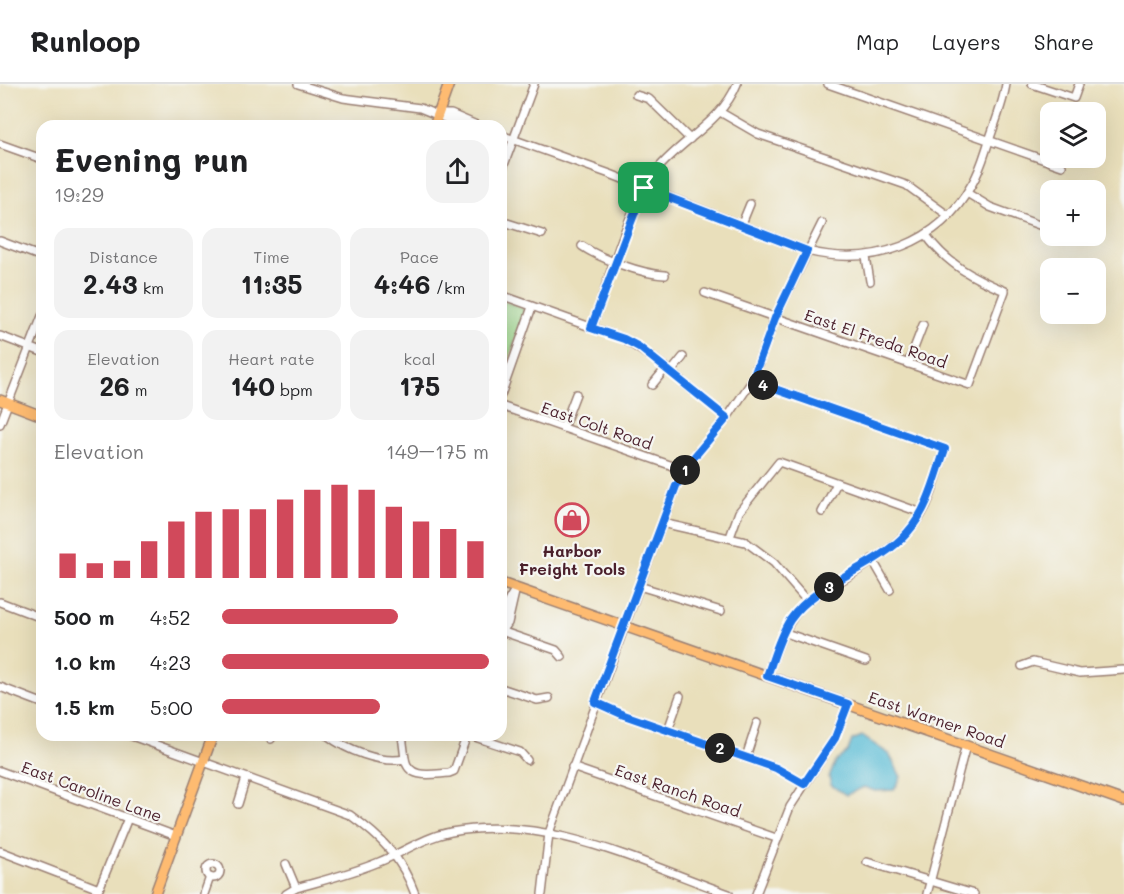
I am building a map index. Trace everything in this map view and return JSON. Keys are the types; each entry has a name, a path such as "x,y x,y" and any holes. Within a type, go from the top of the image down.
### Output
{"main road":[{"path":"436,120 449,84"},
{"path":"4,401 36,414"},
{"name":"East Warner Road","path":"507,585 1109,796 1124,799"},
{"path":"155,894 211,741"}],"street":[{"path":"298,84 344,98 420,108 451,120"},
{"path":"507,156 534,84"},
{"path":"591,328 644,188 665,162 720,112 737,84"},
{"path":"828,84 1040,158"},
{"path":"507,138 807,251 838,258 866,257 894,251 926,235 949,216 967,193 989,140 1006,84"},
{"path":"1032,84 1074,98 1079,84"},
{"path":"636,95 649,99 690,139"},
{"path":"720,112 758,134 906,185 949,216"},
{"path":"438,114 451,114 465,120"},
{"path":"0,144 36,157"},
{"path":"967,193 998,211 1040,226"},
{"path":"741,226 750,204"},
{"path":"507,222 542,234"},
{"path":"542,894 549,833 662,523 683,473 727,418 752,381 775,318 822,223"},
{"name":"East El Freda Road","path":"705,293 970,385 1005,291 975,279 953,265 926,235"},
{"path":"0,241 36,255"},
{"path":"582,246 592,252 652,274 664,275"},
{"path":"866,257 870,281"},
{"path":"507,297 624,339 668,370 727,418"},
{"path":"507,378 532,307"},
{"path":"908,364 923,325"},
{"path":"0,424 4,401 36,332"},
{"path":"0,336 36,350"},
{"path":"652,385 683,357"},
{"path":"752,381 945,449 922,513 907,533 872,559 807,601 783,632 767,676"},
{"path":"563,428 576,394"},
{"name":"East Colt Road","path":"507,408 670,465 683,473"},
{"path":"730,537 739,512 779,462 922,513"},
{"path":"822,512 837,483"},
{"path":"662,523 747,542 760,550 807,601"},
{"path":"872,559 890,590"},
{"path":"639,586 721,610"},
{"path":"507,624 515,600 516,588"},
{"path":"0,602 36,616"},
{"path":"783,632 866,661"},
{"path":"507,634 556,650 562,657"},
{"path":"1022,666 1033,662 1080,673 1124,670"},
{"path":"0,687 36,701"},
{"path":"507,690 537,700 549,698"},
{"path":"668,730 680,696"},
{"path":"595,702 789,773 804,784"},
{"path":"756,894 776,838 804,784 835,738 848,704"},
{"path":"746,757 756,723"},
{"path":"145,741 350,815 371,830 395,854 405,868 415,894"},
{"path":"334,741 339,745 391,762 405,759"},
{"path":"403,741 408,770 415,774 454,771 466,741"},
{"path":"486,741 520,752 527,760"},
{"path":"927,894 966,745"},
{"name":"East Ranch Road","path":"572,767 776,838"},
{"name":"East Caroline Lane","path":"0,771 176,836"},
{"path":"238,804 246,778"},
{"path":"0,851 99,889 128,818"},
{"path":"286,894 296,888 379,862 422,840 451,832 503,828 549,833 587,843 729,894"},
{"path":"867,862 974,894"},
{"path":"286,864 296,888"},
{"path":"204,894 210,877"}],"green space":[{"path":"507,302 521,307 525,312 507,364"}],"water":[{"path":"862,736 889,754 901,777 894,790 875,791 864,787 846,795 831,785 829,777 836,761 848,751 852,740"}],"place":[{"name":"Harbor Freight Tools","path":"572,520"}],"route":[{"path":"644,188 807,251 775,318 752,381 945,449 922,513 907,533 891,547 807,601 783,632 767,676 848,704 835,738 804,784 789,773 624,715 595,702 676,486 694,457 727,418 639,347 624,339 591,328 644,188"}]}
